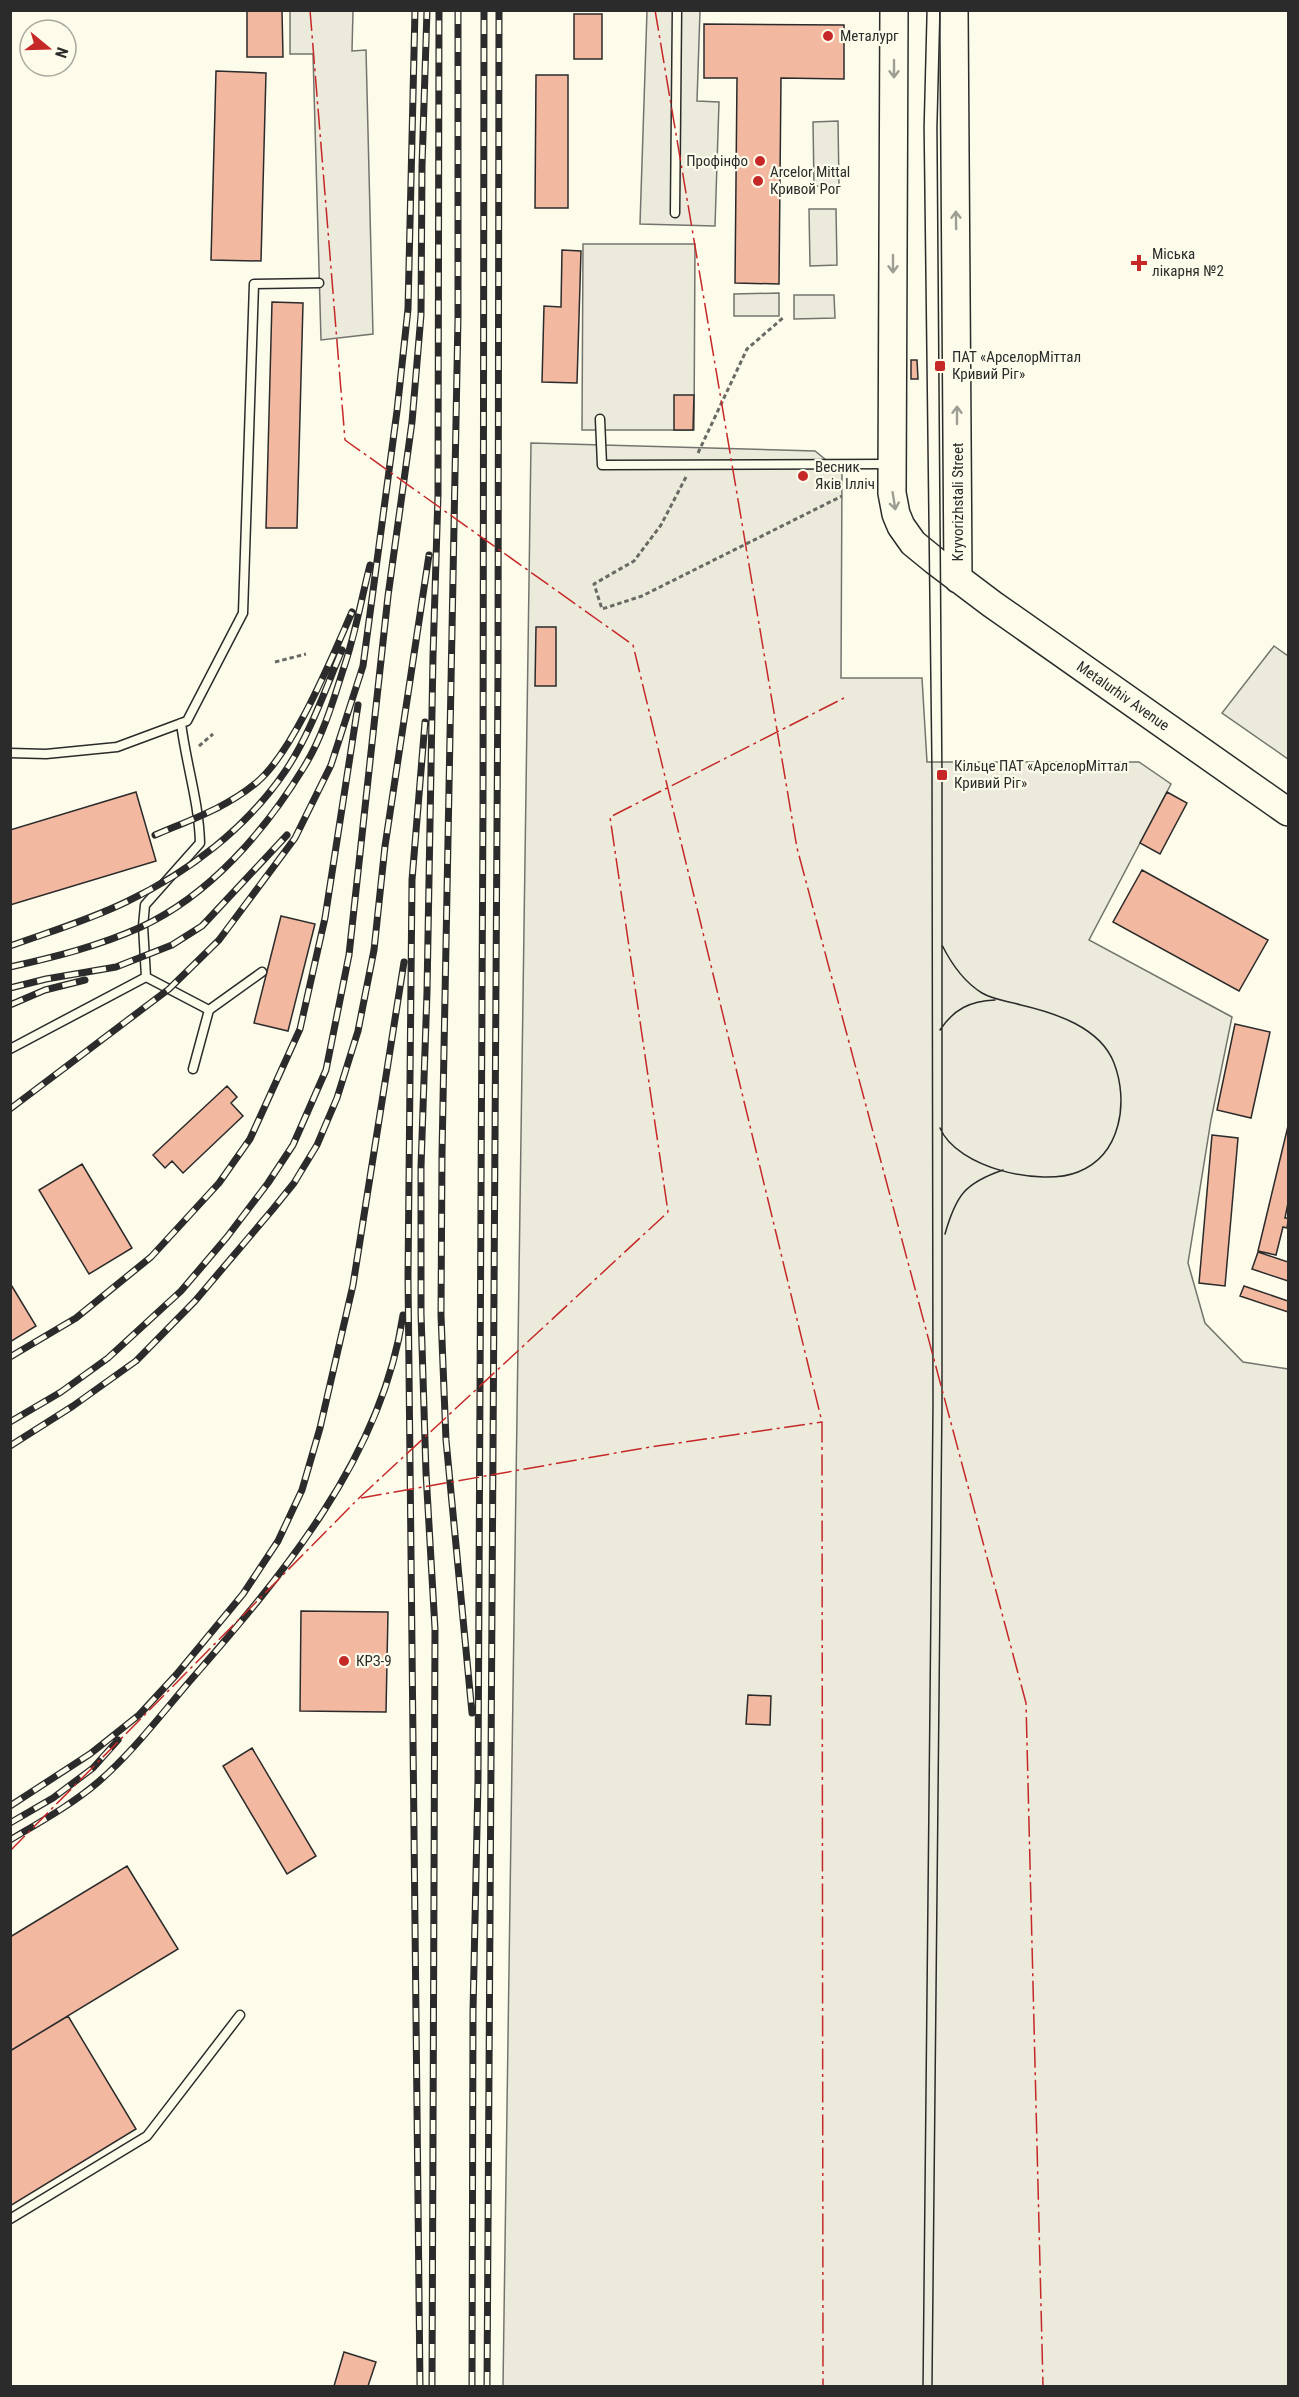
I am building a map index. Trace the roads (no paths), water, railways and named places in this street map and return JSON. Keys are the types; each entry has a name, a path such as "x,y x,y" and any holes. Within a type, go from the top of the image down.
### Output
{"main road":[{"name":"Kryvorizhstali Street","path":"894,10 892,464 894,504 901,526 914,543 958,579"},
{"name":"Kryvorizhstali Street","path":"954,10 958,579"},
{"name":"Metalurhiv Avenue","path":"958,579 1288,812"}],"lane":[{"path":"675,213 677,10"},
{"path":"10,753 46,753 117,747 187,721 243,613 254,284 319,283"},
{"path":"600,419 602,465 892,464"},
{"path":"146,978 143,926 145,905 200,843 199,816 185,756 181,723"},
{"path":"193,1069 209,1010 262,972"},
{"path":"146,978 209,1010"},
{"path":"10,1049 146,978"},
{"path":"10,2220 147,2136 240,2015"}],"tram line":[{"path":"923,2386 933,1404 932,775 924,127 927,10"},
{"path":"932,2386 942,1404 942,775 937,127 940,10"},
{"path":"940,1128 949,1142 964,1154 981,1163 1002,1171 1023,1175 1062,1176 1078,1172 1093,1164 1104,1153 1118,1126 1121,1110 1119,1078 1107,1050 1098,1040 1075,1023 1062,1017 982,993 959,972 942,945"},
{"path":"940,1030 951,1017 970,1004 995,1000"},
{"path":"945,1234 953,1209 964,1192 979,1180 1003,1170"}],"railway":[{"path":"10,1109 169,989 219,940 295,838 331,765 363,666 397,411 408,309 415,10"},
{"path":"10,1422 61,1392 108,1358 181,1291 227,1237 268,1183 293,1145 326,1070 349,955 388,596 412,422 421,315 422,166 427,10"},
{"path":"432,2386 435,1629 426,1473 421,1313 421,1167 438,495 439,10"},
{"path":"458,10 458,317 441,1315 446,1440 472,1713"},
{"path":"472,2386 483,804 484,10"},
{"path":"487,2386 498,669 499,10"},
{"path":"10,1446 73,1406 136,1361 195,1301 273,1209 294,1183 317,1145 337,1098 358,1031 374,950 385,846 429,555"},
{"path":"10,967 77,950 141,927 190,898 234,859 289,791 322,732 351,644 370,565"},
{"path":"155,835 232,800 256,783 270,769 297,728 323,678 352,612"},
{"path":"10,946 98,915 126,902 172,877 235,829 271,791 295,756 317,712 342,650"},
{"path":"10,1357 76,1318 151,1257 219,1183 250,1139 300,1029 325,918 358,705"},
{"path":"420,2386 408,1277 412,880 425,722"},
{"path":"10,988 46,979 116,967 172,945 202,926 287,835"},
{"path":"10,1806 90,1754 139,1715 176,1675 243,1594 278,1541 302,1490 320,1428 353,1285 404,962"},
{"path":"10,1005 45,990 85,980"},
{"path":"10,1840 77,1799 122,1760 224,1642 292,1557 323,1513 374,1418 392,1368 403,1315"},
{"path":"10,1823 53,1798 93,1768 118,1740"}],"place":[{"name":"Металург","path":"828,36"},
{"name":"Профінфо","path":"760,161"},
{"name":"Arcelor Mittal Кривой Рог","path":"758,181"},
{"name":"Міська лікарня №2","path":"1139,263"},
{"name":"ПАТ «АрселорМіттал Кривий Ріг»","path":"940,366"},
{"name":"Весник Яків Ілліч","path":"803,476"},
{"name":"Кільце ПАТ «АрселорМіттал Кривий Ріг»","path":"942,775"},
{"name":"КРЗ-9","path":"344,1661"}]}
